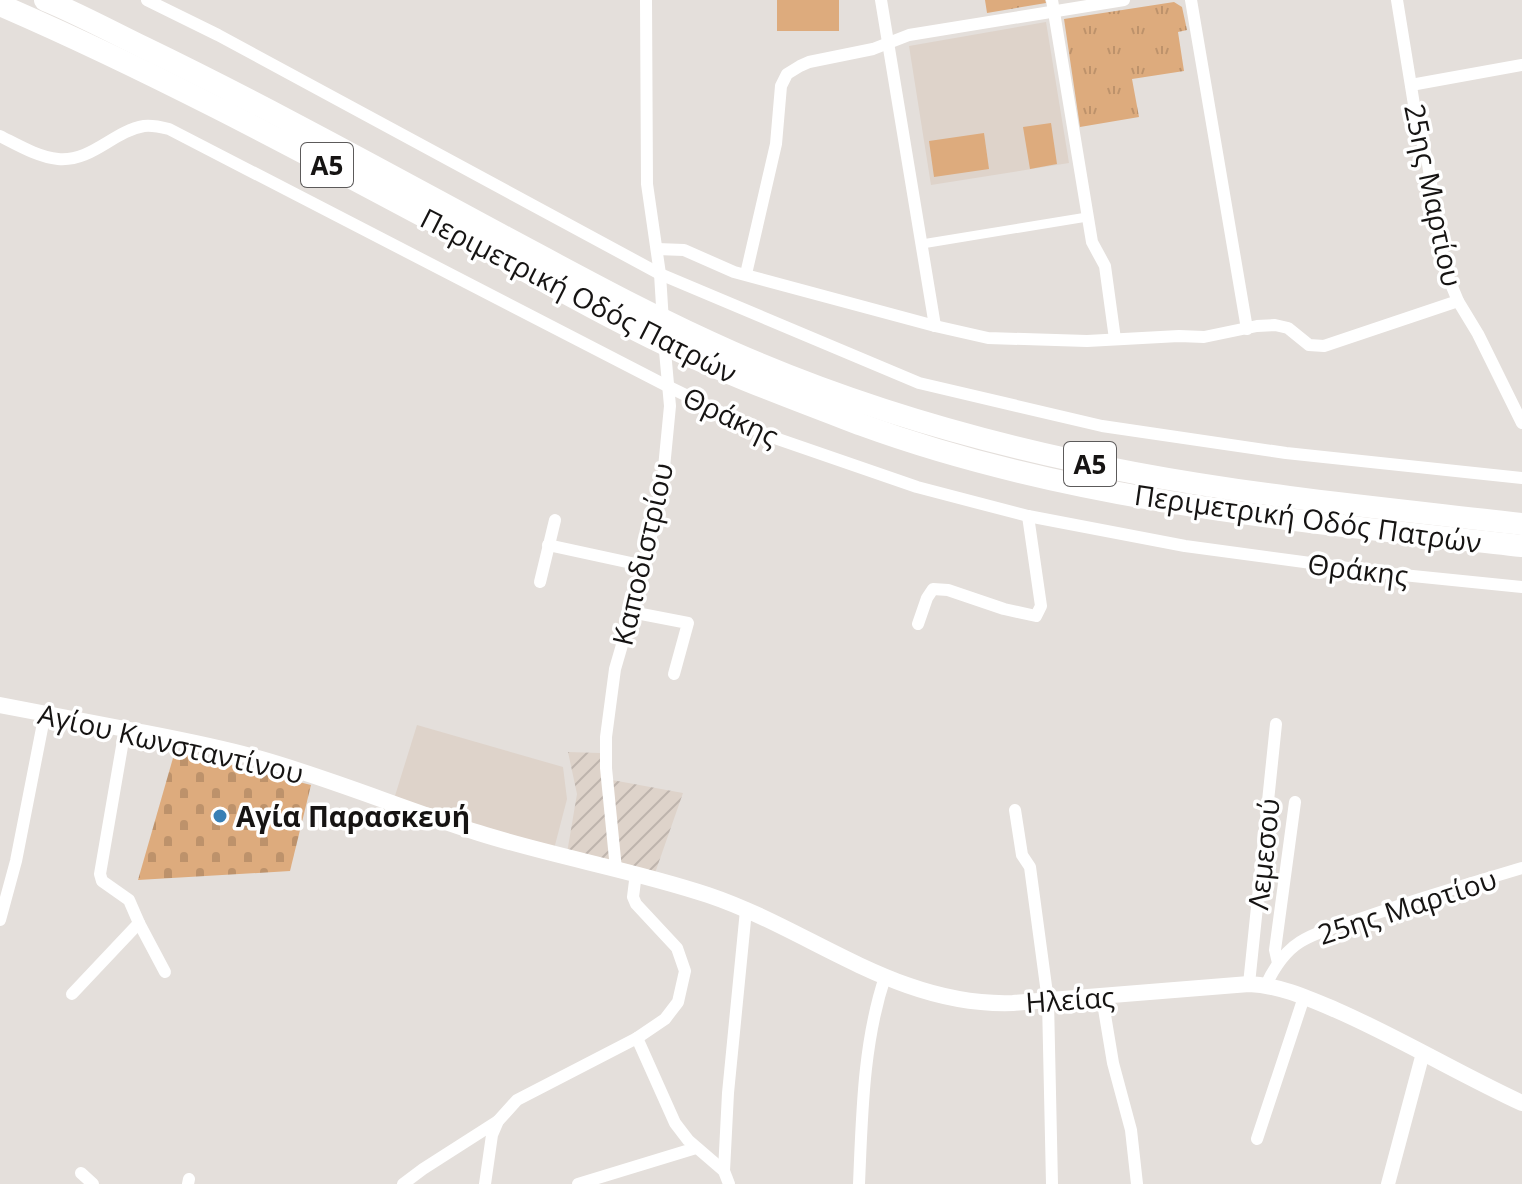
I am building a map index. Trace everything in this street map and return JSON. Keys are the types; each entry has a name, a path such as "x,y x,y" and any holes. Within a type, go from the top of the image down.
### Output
{"highway":[{"name":"Περιμετρική Οδός Πατρών","path":"45,0 189,70 644,312 735,354 875,406 1013,447 1138,474 1339,503 1522,524"},
{"name":"Περιμετρική Οδός Πατρών","path":"0,5 113,56 263,132 648,336 865,426 993,466 1134,496 1230,512 1522,546"}],"main road":[{"name":"Αγίου Κωνσταντίνου","path":"0,705 209,746 263,760 480,833 616,869"},
{"name":"Ηλείας","path":"616,869 713,896 885,977 961,1001 992,1004 1266,985 1304,997 1364,1023 1522,1103"}],"street":[{"path":"147,0 218,35 660,274 919,383 1102,426 1286,453 1522,478"},
{"name":"Καποδιστρίου","path":"616,869 606,737 615,669 645,566 668,437 669,387 660,274 647,184 646,0"},
{"path":"881,0 935,326"},
{"path":"746,274 776,144 779,94 784,79 792,70 809,62 873,49 909,35 1053,6 1124,0"},
{"path":"1191,0 1247,329"},
{"name":"25ης Μαρτίου","path":"1397,0 1444,267 1458,301 1522,423"},
{"path":"1053,6 1087,217 1093,245 1105,266 1115,339"},
{"path":"1411,85 1522,65"},
{"name":"Θράκης","path":"0,136 36,153 58,159 83,157 132,129 147,125 169,129 772,437 917,487 1028,516 1185,546 1393,574 1522,587"},
{"path":"922,244 1087,217"},
{"path":"657,249 684,250 725,268 988,338 1075,341 1204,337 1266,325 1282,326 1294,332 1302,342 1324,346 1458,301"},
{"path":"918,624 930,592 937,588 1036,616 1041,606 1028,516"},
{"path":"540,582 555,520"},
{"path":"548,545 645,566"},
{"path":"631,612 688,623 674,674"},
{"path":"0,920 24,824 45,713"},
{"name":"Λεμεσού","path":"1249,984 1276,724"},
{"path":"125,729 100,874 102,881 129,900 165,972"},
{"path":"1278,963 1275,950 1295,802"},
{"path":"1015,810 1022,855 1030,867 1048,1001 1052,1184"},
{"name":"25ης Μαρτίου","path":"1266,985 1287,953 1322,932 1522,868"},
{"path":"403,1184 498,1121 517,1100 637,1038 665,1019 678,1002 685,971 677,948 636,904 633,897 636,873"},
{"path":"727,1178 728,1093 746,910"},
{"path":"72,994 139,923"},
{"path":"859,1184 872,1026 885,977"},
{"path":"1102,997 1113,1063 1131,1130 1137,1184"},
{"path":"1257,1139 1304,997"},
{"path":"637,1038 681,1133 727,1178"},
{"path":"1388,1184 1423,1053"},
{"path":"485,1184 489,1151 498,1121"},
{"path":"578,1184 696,1148"},
{"path":"81,1173 93,1184"}],"shaded area":[{"path":"1046,22 1069,163 931,185 909,46"},
{"path":"417,725 563,767 567,799 554,849 394,799"},
{"path":"568,752 600,753 610,863 567,853 577,794"},
{"path":"612,780 683,793 655,873 620,866"}],"green space":[{"path":"777,0 839,0 839,31 777,31"},
{"path":"985,0 1045,0 1046,3 987,13"},
{"path":"1174,2 1182,7 1187,30 1178,32 1184,71 1132,79 1139,117 1080,127 1064,19"},
{"path":"1051,123 1057,164 1030,169 1023,127"},
{"path":"984,133 989,169 934,177 929,141"},
{"path":"175,751 311,785 290,871 138,880"}],"place":[{"name":"Αγία Παρασκευή","path":"220,816"}]}
